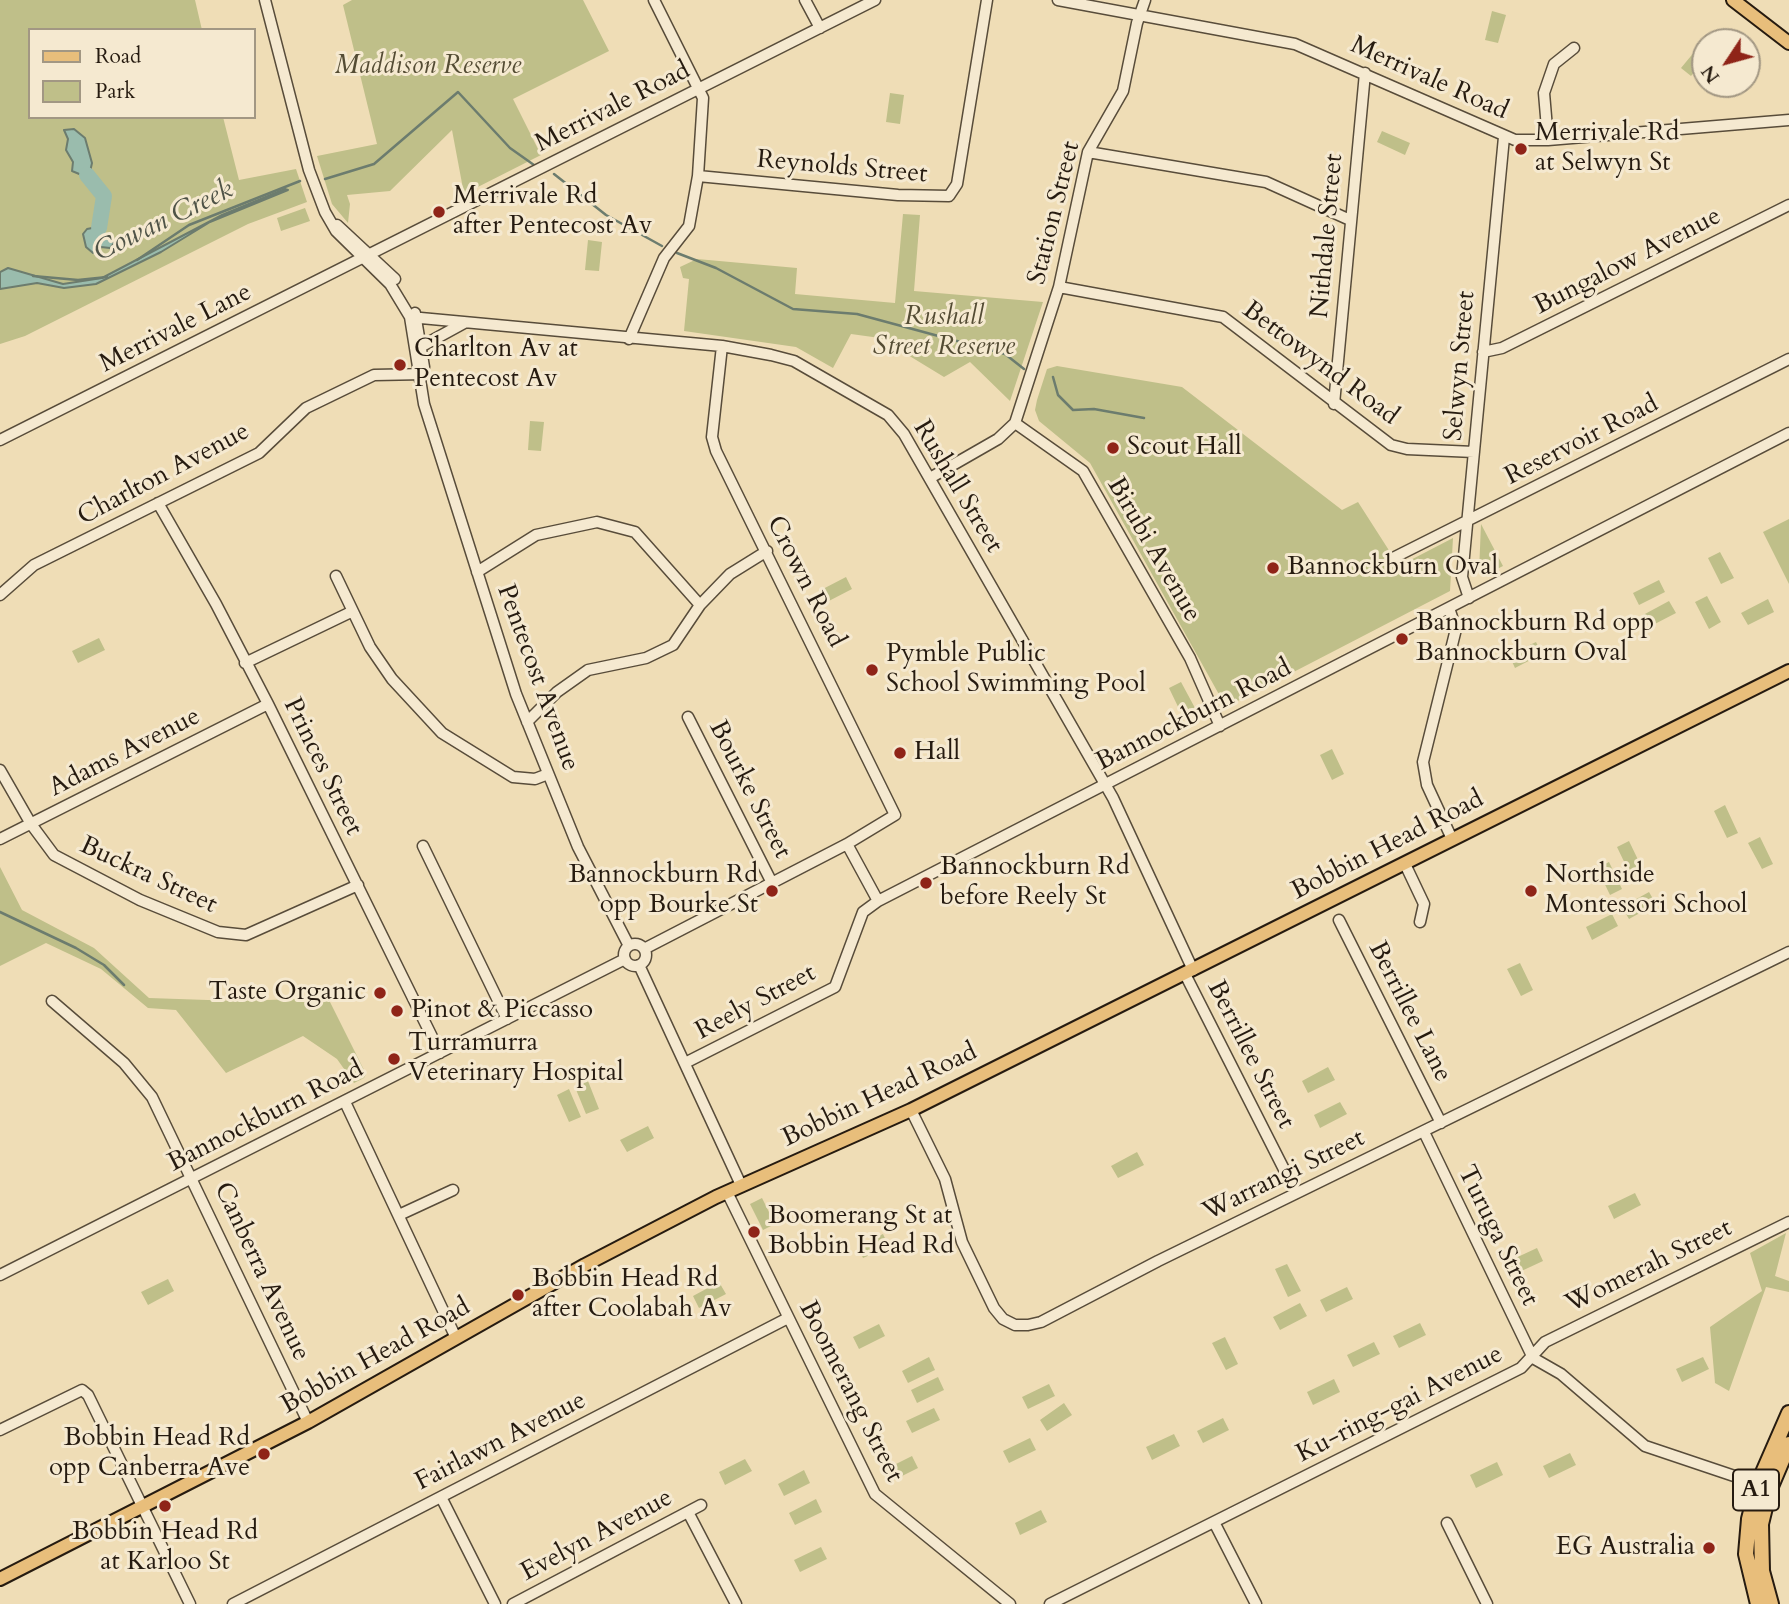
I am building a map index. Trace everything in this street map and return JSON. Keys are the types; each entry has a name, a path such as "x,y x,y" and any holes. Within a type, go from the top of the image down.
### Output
{"highway":[{"name":"A1","path":"1760,1601 1748,1564 1747,1535 1758,1484 1789,1413"},
{"name":"A1","path":"1760,1601 1761,1524 1769,1491 1789,1444"}],"main road":[{"path":"1733,0 1789,43"},
{"name":"Bobbin Head Road","path":"0,1579 309,1422 586,1265 727,1192 911,1110 1789,671"}],"street":[{"name":"Pentecost Avenue","path":"265,0 311,178 336,232 386,269 403,291 422,346 422,374"},
{"path":"629,339 664,258 689,226 698,176 704,102 654,0"},
{"path":"805,0 820,28"},
{"name":"Merrivale Road","path":"367,256 875,0"},
{"name":"Reynolds Street","path":"698,176 898,195 948,196 957,184 987,0"},
{"name":"Merrivale Road","path":"1058,0 1140,18 1295,44 1504,137 1548,140 1789,120"},
{"name":"Station Street","path":"1016,423 1059,287 1088,152 1123,91 1145,0"},
{"path":"1548,140 1544,93 1554,64 1574,48"},
{"name":"Nithdale Street","path":"1334,404 1365,73"},
{"name":"Selwyn Street","path":"1469,598 1462,577 1504,137"},
{"path":"1088,152 1266,182 1350,220"},
{"name":"Bungalow Avenue","path":"1483,352 1502,348 1789,205"},
{"path":"386,269 386,258 392,244"},
{"name":"Pentecost Avenue","path":"367,256 395,289 413,317 428,414 527,722 578,847 629,946"},
{"name":"Merrivale Lane","path":"0,440 367,256"},
{"name":"Bettowynd Road","path":"1059,287 1223,317 1334,404 1398,448 1474,452"},
{"name":"Rushall Street","path":"413,317 722,346 794,360 888,415 904,434 930,478 1103,786 1113,799 1189,972"},
{"path":"422,346 465,323"},
{"name":"Crown Road","path":"722,346 712,436 716,452 895,815 847,844"},
{"name":"Reservoir Road","path":"1393,558 1468,523 1789,359"},
{"name":"Charlton Avenue","path":"0,595 34,565 259,453 306,408 373,375 422,374"},
{"path":"930,478 998,439 1016,423"},
{"name":"Birubi Avenue","path":"1016,423 1083,471 1190,658 1220,726"},
{"name":"Bannockburn Road","path":"878,901 1789,433"},
{"name":"Princes Street","path":"158,503 216,604 268,704 440,1053"},
{"path":"477,572 536,534 597,522 635,532 700,605"},
{"path":"527,722 557,692 588,670 646,659 664,650 680,638 700,605 730,574 767,551"},
{"path":"335,576 351,612 392,679 442,733 513,777 535,779 548,774"},
{"path":"1449,608 1456,629 1423,762 1427,785 1452,839"},
{"path":"246,663 351,612"},
{"name":"Adams Avenue","path":"0,839 268,704"},
{"name":"Bourke Street","path":"688,717 772,883"},
{"name":"Buckra Street","path":"0,770 31,824 54,855 140,901 218,932 246,935 358,885"},
{"path":"644,949 847,844 878,901"},
{"path":"422,846 507,1019"},
{"path":"1405,864 1424,904 1420,922"},
{"name":"Reely Street","path":"685,1063 835,987 863,912 878,901"},
{"name":"Berrillee Lane","path":"1339,920 1441,1123"},
{"path":"638,945 644,949 645,957 639,965 631,965 625,959 629,946 638,945"},
{"name":"Warrangi Street","path":"911,1110 945,1180 962,1242 994,1308 1003,1319 1015,1325 1041,1322 1296,1193 1789,952"},
{"name":"Bannockburn Road","path":"1,1271 345,1102 625,959"},
{"path":"639,965 741,1185"},
{"name":"Berrillee Street","path":"1189,972 1296,1193"},
{"name":"Canberra Avenue","path":"52,1001 139,1079 152,1097 309,1422"},
{"path":"345,1102 456,1338"},
{"name":"Turuga Street","path":"1424,1132 1532,1358"},
{"path":"399,1215 453,1190"},
{"name":"Boomerang Street","path":"727,1192 875,1494 1010,1604"},
{"name":"Womerah Street","path":"1532,1358 1545,1342 1789,1222"},
{"name":"Fairlawn Avenue","path":"233,1604 788,1318"},
{"name":"Ku-ring-gai Avenue","path":"1050,1604 1521,1368 1532,1358 1561,1374 1645,1446 1758,1484"},
{"path":"0,1430 82,1390 94,1402 190,1604"},
{"path":"441,1497 495,1604"},
{"name":"Evelyn Avenue","path":"513,1604 701,1505"},
{"path":"688,1512 736,1604"},
{"path":"1214,1522 1256,1604"},
{"path":"1447,1523 1487,1604"}],"green space":[{"path":"0,0 195,0 202,28 28,28 28,119 224,119 239,180 296,169 307,202 248,224 25,336 0,344"},
{"name":"Maddison Reserve","path":"352,0 583,0 609,51 513,99 541,155 464,194 452,130 390,191 347,195 350,204 348,223 332,204 317,156 377,144 343,5"},
{"path":"1492,11 1506,15 1498,43 1485,40"},
{"path":"1691,56 1691,76 1681,68"},
{"path":"890,93 904,95 900,124 886,122"},
{"path":"1382,131 1410,143 1405,155 1377,142"},
{"path":"305,208 310,221 281,231 277,218"},
{"name":"Rushall Street Reserve","path":"903,214 920,215 914,291 1043,302 1010,401 970,362 944,377 880,338 851,334 833,368 796,347 684,331 689,279 683,278 680,267 697,259 797,268 795,294 895,303"},
{"path":"588,240 602,242 599,271 585,270"},
{"name":"Bannockburn Oval","path":"1057,366 1182,387 1342,510 1358,502 1399,566 1453,538 1450,591 1226,707 1090,463 1039,421 1035,410 1047,369"},
{"path":"530,421 544,422 541,451 528,450"},
{"path":"1789,519 1789,584 1763,532"},
{"path":"1481,524 1503,566 1485,575 1479,572"},
{"path":"1720,552 1734,578 1721,584 1708,558"},
{"path":"846,577 852,589 825,603 819,591"},
{"path":"1659,580 1665,592 1639,605 1633,593"},
{"path":"1707,596 1721,622 1709,629 1695,602"},
{"path":"1768,599 1774,612 1748,625 1741,613"},
{"path":"1669,601 1676,613 1649,627 1643,615"},
{"path":"99,638 105,650 78,663 72,651"},
{"path":"1536,642 1542,654 1515,668 1509,655"},
{"path":"1181,682 1195,708 1182,715 1169,688"},
{"path":"1332,749 1344,774 1332,780 1320,755"},
{"path":"1725,805 1738,833 1727,838 1714,811"},
{"path":"1760,837 1773,864 1762,869 1748,843"},
{"path":"1629,841 1642,868 1630,874 1617,847"},
{"path":"1609,862 1622,889 1610,895 1597,868"},
{"path":"0,867 22,910 94,948 149,998 237,1001 328,998 366,1074 364,1078 354,1083 337,1059 303,1036 226,1073 176,1010 148,1008 101,969 46,943 0,966"},
{"path":"1649,892 1656,904 1629,919 1622,907"},
{"path":"1612,914 1618,926 1592,940 1586,927"},
{"path":"1520,963 1533,990 1521,996 1507,969"},
{"path":"1328,1067 1335,1080 1308,1093 1302,1081"},
{"path":"588,1081 599,1109 586,1114 575,1087"},
{"path":"569,1089 581,1117 569,1122 557,1095"},
{"path":"1340,1102 1347,1114 1320,1128 1314,1115"},
{"path":"648,1126 654,1138 627,1152 620,1140"},
{"path":"1137,1152 1144,1165 1118,1178 1111,1166"},
{"path":"1635,1193 1641,1205 1614,1219 1608,1206"},
{"path":"762,1198 775,1224 763,1230 750,1204"},
{"path":"1786,1233 1775,1276 1789,1281 1789,1292 1766,1287 1729,1391 1715,1383 1710,1327 1762,1291 1750,1253"},
{"path":"883,1234 889,1247 863,1258 858,1246"},
{"path":"1537,1248 1543,1261 1515,1274 1509,1261"},
{"path":"1287,1264 1301,1291 1288,1297 1275,1269"},
{"path":"168,1279 174,1291 148,1305 141,1292"},
{"path":"719,1282 726,1294 699,1308 693,1296"},
{"path":"1347,1287 1353,1299 1326,1312 1320,1300"},
{"path":"1300,1303 1307,1316 1280,1330 1273,1317"},
{"path":"1420,1323 1426,1335 1399,1348 1393,1336"},
{"path":"879,1324 885,1336 859,1349 853,1337"},
{"path":"1225,1337 1238,1364 1226,1370 1212,1343"},
{"path":"1374,1342 1380,1354 1353,1367 1347,1355"},
{"path":"929,1357 935,1370 908,1383 902,1371"},
{"path":"1703,1357 1709,1369 1682,1382 1676,1369"},
{"path":"938,1377 944,1390 917,1403 911,1390"},
{"path":"1334,1379 1340,1392 1313,1405 1307,1392"},
{"path":"1049,1384 1055,1396 1028,1409 1022,1397"},
{"path":"1064,1403 1072,1415 1047,1431 1040,1420"},
{"path":"934,1408 940,1420 912,1433 906,1421"},
{"path":"1223,1418 1229,1430 1203,1443 1197,1431"},
{"path":"1174,1434 1180,1446 1152,1460 1146,1447"},
{"path":"1030,1438 1036,1450 1009,1463 1003,1451"},
{"path":"1570,1453 1576,1465 1549,1478 1543,1466"},
{"path":"912,1456 918,1468 892,1481 886,1469"},
{"path":"745,1459 752,1471 725,1485 719,1472"},
{"path":"1497,1462 1503,1475 1476,1488 1470,1475"},
{"path":"804,1470 810,1483 784,1496 778,1484"},
{"path":"816,1499 822,1512 795,1525 789,1513"},
{"path":"1041,1510 1047,1522 1020,1535 1015,1523"},
{"path":"821,1547 827,1559 800,1572 794,1560"}],"shaded area":[{"path":"74,129 85,138 92,163 90,172 84,176 72,171 73,162 66,150 68,139 64,130"},
{"path":"288,190 210,222 161,252 96,284 64,288 37,283 0,289 0,272 8,268 63,284 102,278 222,215"},
{"path":"97,227 114,243 110,248 101,247 93,253 86,247 83,234 87,229"}],"waterway":[{"path":"325,179 374,164 458,92 510,148 534,165"},
{"path":"554,174 606,215 662,246"},
{"path":"87,175 104,196 99,228"},
{"name":"Cowan Creek","path":"137,260 189,225 300,181"},
{"path":"677,253 716,268 793,309 857,314 1005,354 1024,369"},
{"name":"Cowan Creek","path":"33,276 78,280 107,277"},
{"path":"1053,377 1058,395 1073,410 1094,409 1144,418"},
{"path":"0,912 76,948 104,965 124,985"}],"place":[{"name":"Merrivale Rd at Selwyn St","path":"1521,149"},
{"name":"Merrivale Rd after Pentecost Av","path":"439,212"},
{"name":"Charlton Av at Pentecost Av","path":"400,365"},
{"name":"Scout Hall","path":"1113,448"},
{"name":"Bannockburn Oval","path":"1273,568"},
{"name":"Bannockburn Rd opp Bannockburn Oval","path":"1402,639"},
{"name":"Pymble Public School Swimming Pool","path":"872,670"},
{"name":"Hall","path":"900,753"},
{"name":"Bannockburn Rd before Reely St","path":"926,883"},
{"name":"Bannockburn Rd opp Bourke St","path":"772,891"},
{"name":"Northside Montessori School","path":"1531,891"},
{"name":"Taste Organic","path":"380,993"},
{"name":"Pinot & Piccasso","path":"397,1011"},
{"name":"Turramurra Veterinary Hospital","path":"394,1059"},
{"name":"Boomerang St at Bobbin Head Rd","path":"754,1232"},
{"name":"Bobbin Head Rd after Coolabah Av","path":"518,1295"},
{"name":"Bobbin Head Rd opp Canberra Ave","path":"264,1454"},
{"name":"Bobbin Head Rd at Karloo St","path":"165,1506"},
{"name":"EG Australia","path":"1709,1548"}]}
